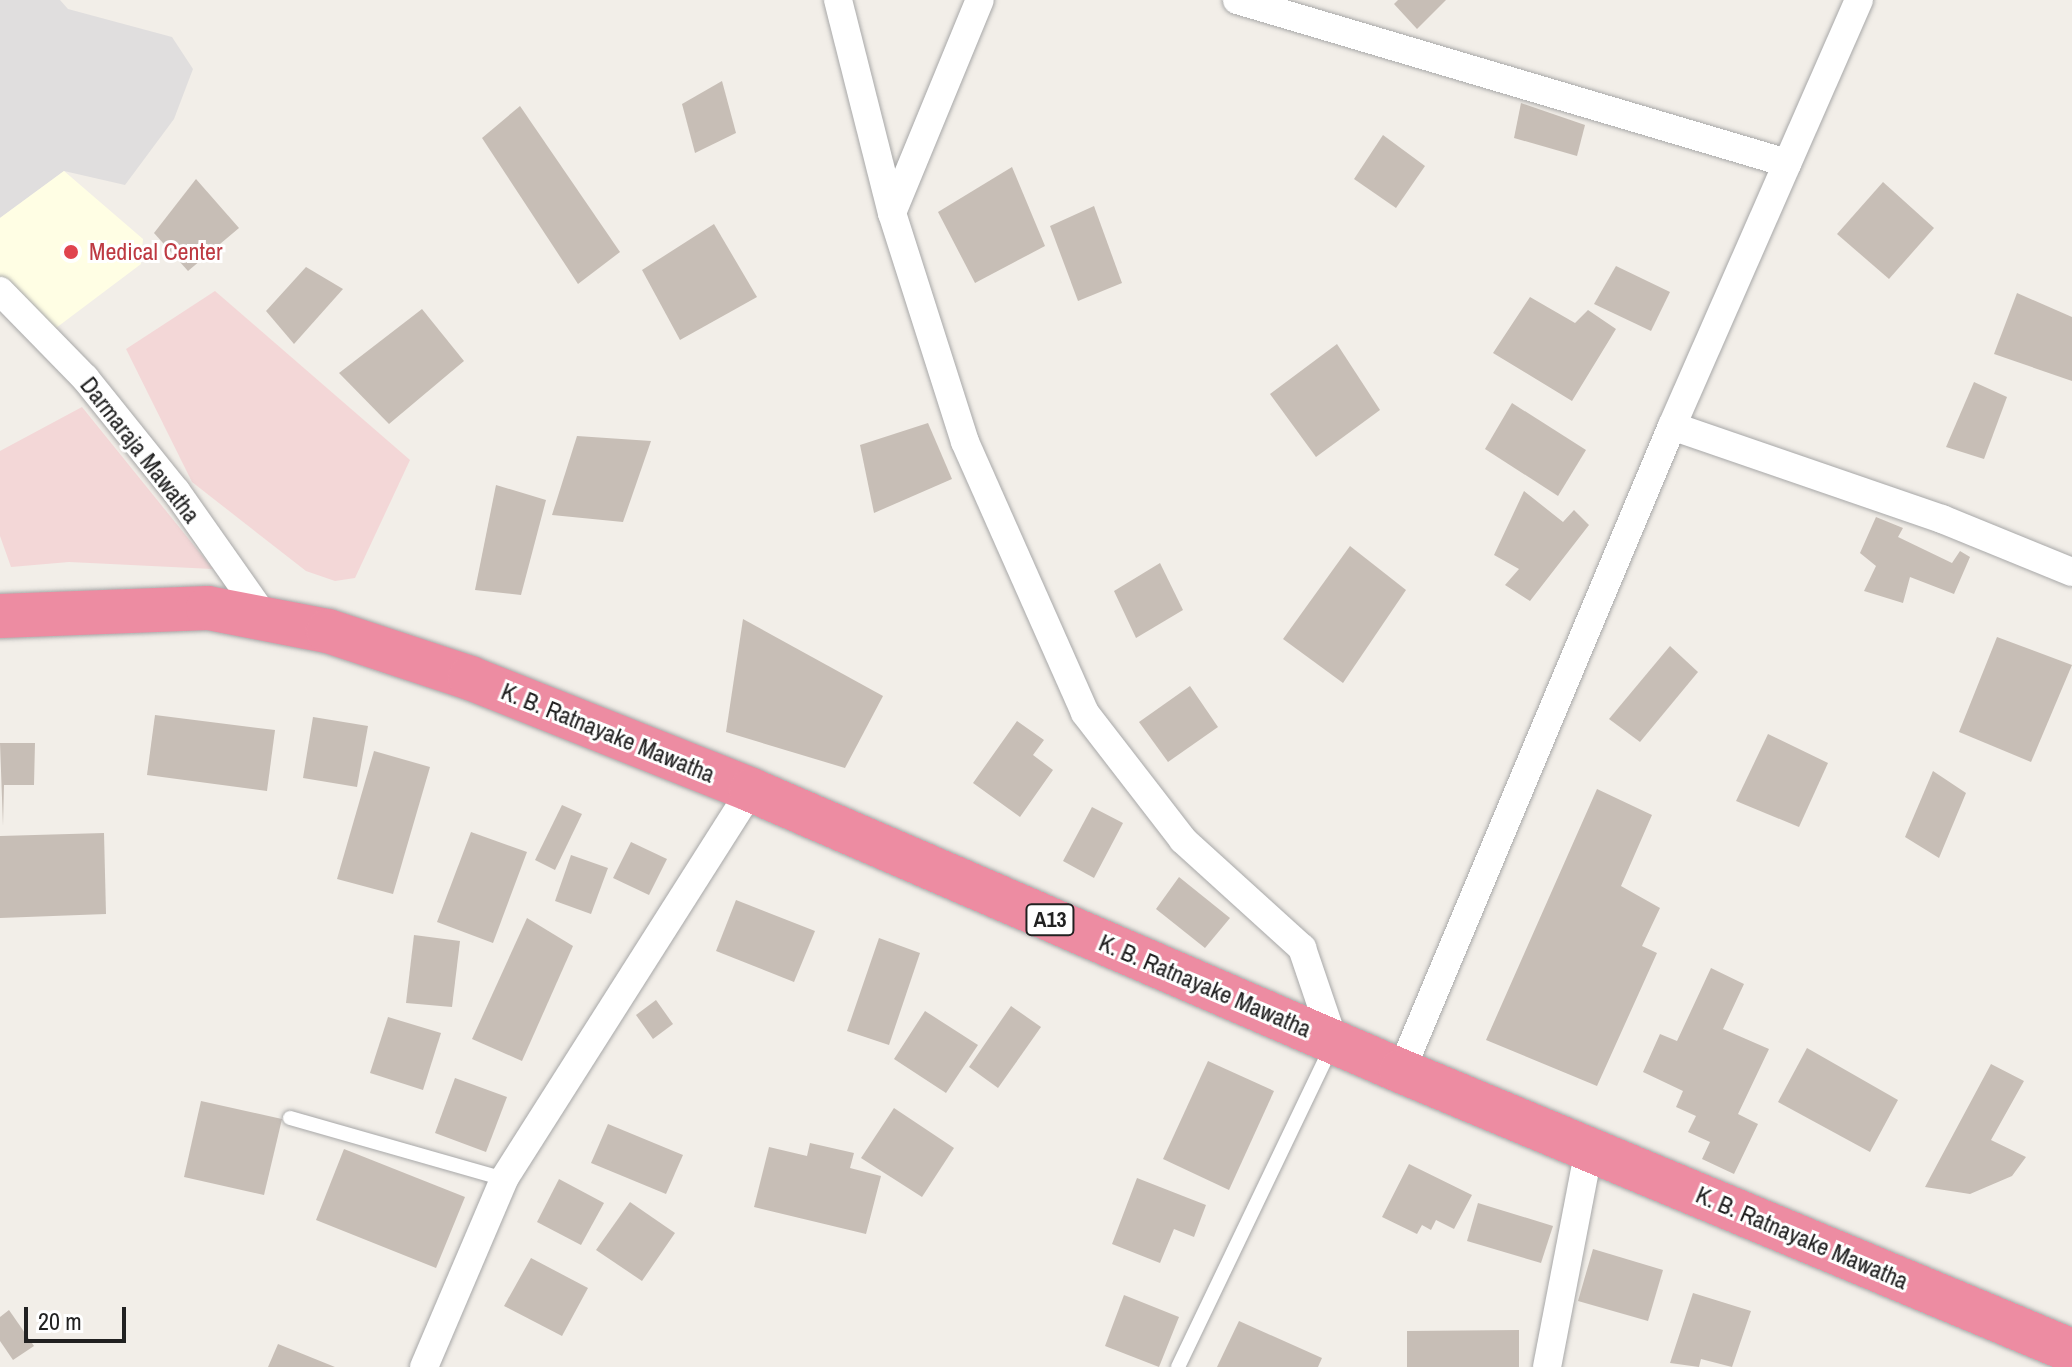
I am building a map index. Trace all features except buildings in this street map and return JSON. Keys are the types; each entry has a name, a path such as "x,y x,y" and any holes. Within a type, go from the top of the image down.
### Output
{"highway":[{"name":"K. B. Ratnayake Mawatha","path":"0,616 208,608 328,631 457,673 751,790 1401,1071 2072,1351"}],"street":[{"path":"838,0 892,213 965,442 1085,713 1183,840 1302,948 1334,1042"},
{"path":"892,213 980,0"},
{"path":"1237,0 1787,163"},
{"path":"1401,1071 1672,426 1859,0"},
{"name":"Darmaraja Mawatha","path":"0,291 85,378 158,468 266,619"},
{"path":"1672,426 1942,519 2072,572"},
{"path":"424,1367 504,1179 751,790"},
{"path":"1547,1367 1589,1149"}],"lane":[{"path":"1178,1367 1334,1042"},
{"path":"290,1118 504,1179"}],"shaded area":[{"path":"0,0 60,0 68,9 172,37 193,69 174,119 125,185 64,171 0,218"},
{"name":"Medical Center","path":"64,171 143,239 141,264 44,337 0,291 0,218"},
{"path":"215,291 410,460 355,578 335,581 306,571 192,482 126,349"},
{"path":"82,407 213,569 69,562 11,567 0,536 0,451"}],"place":[{"name":"Medical Center","path":"71,252"}]}
